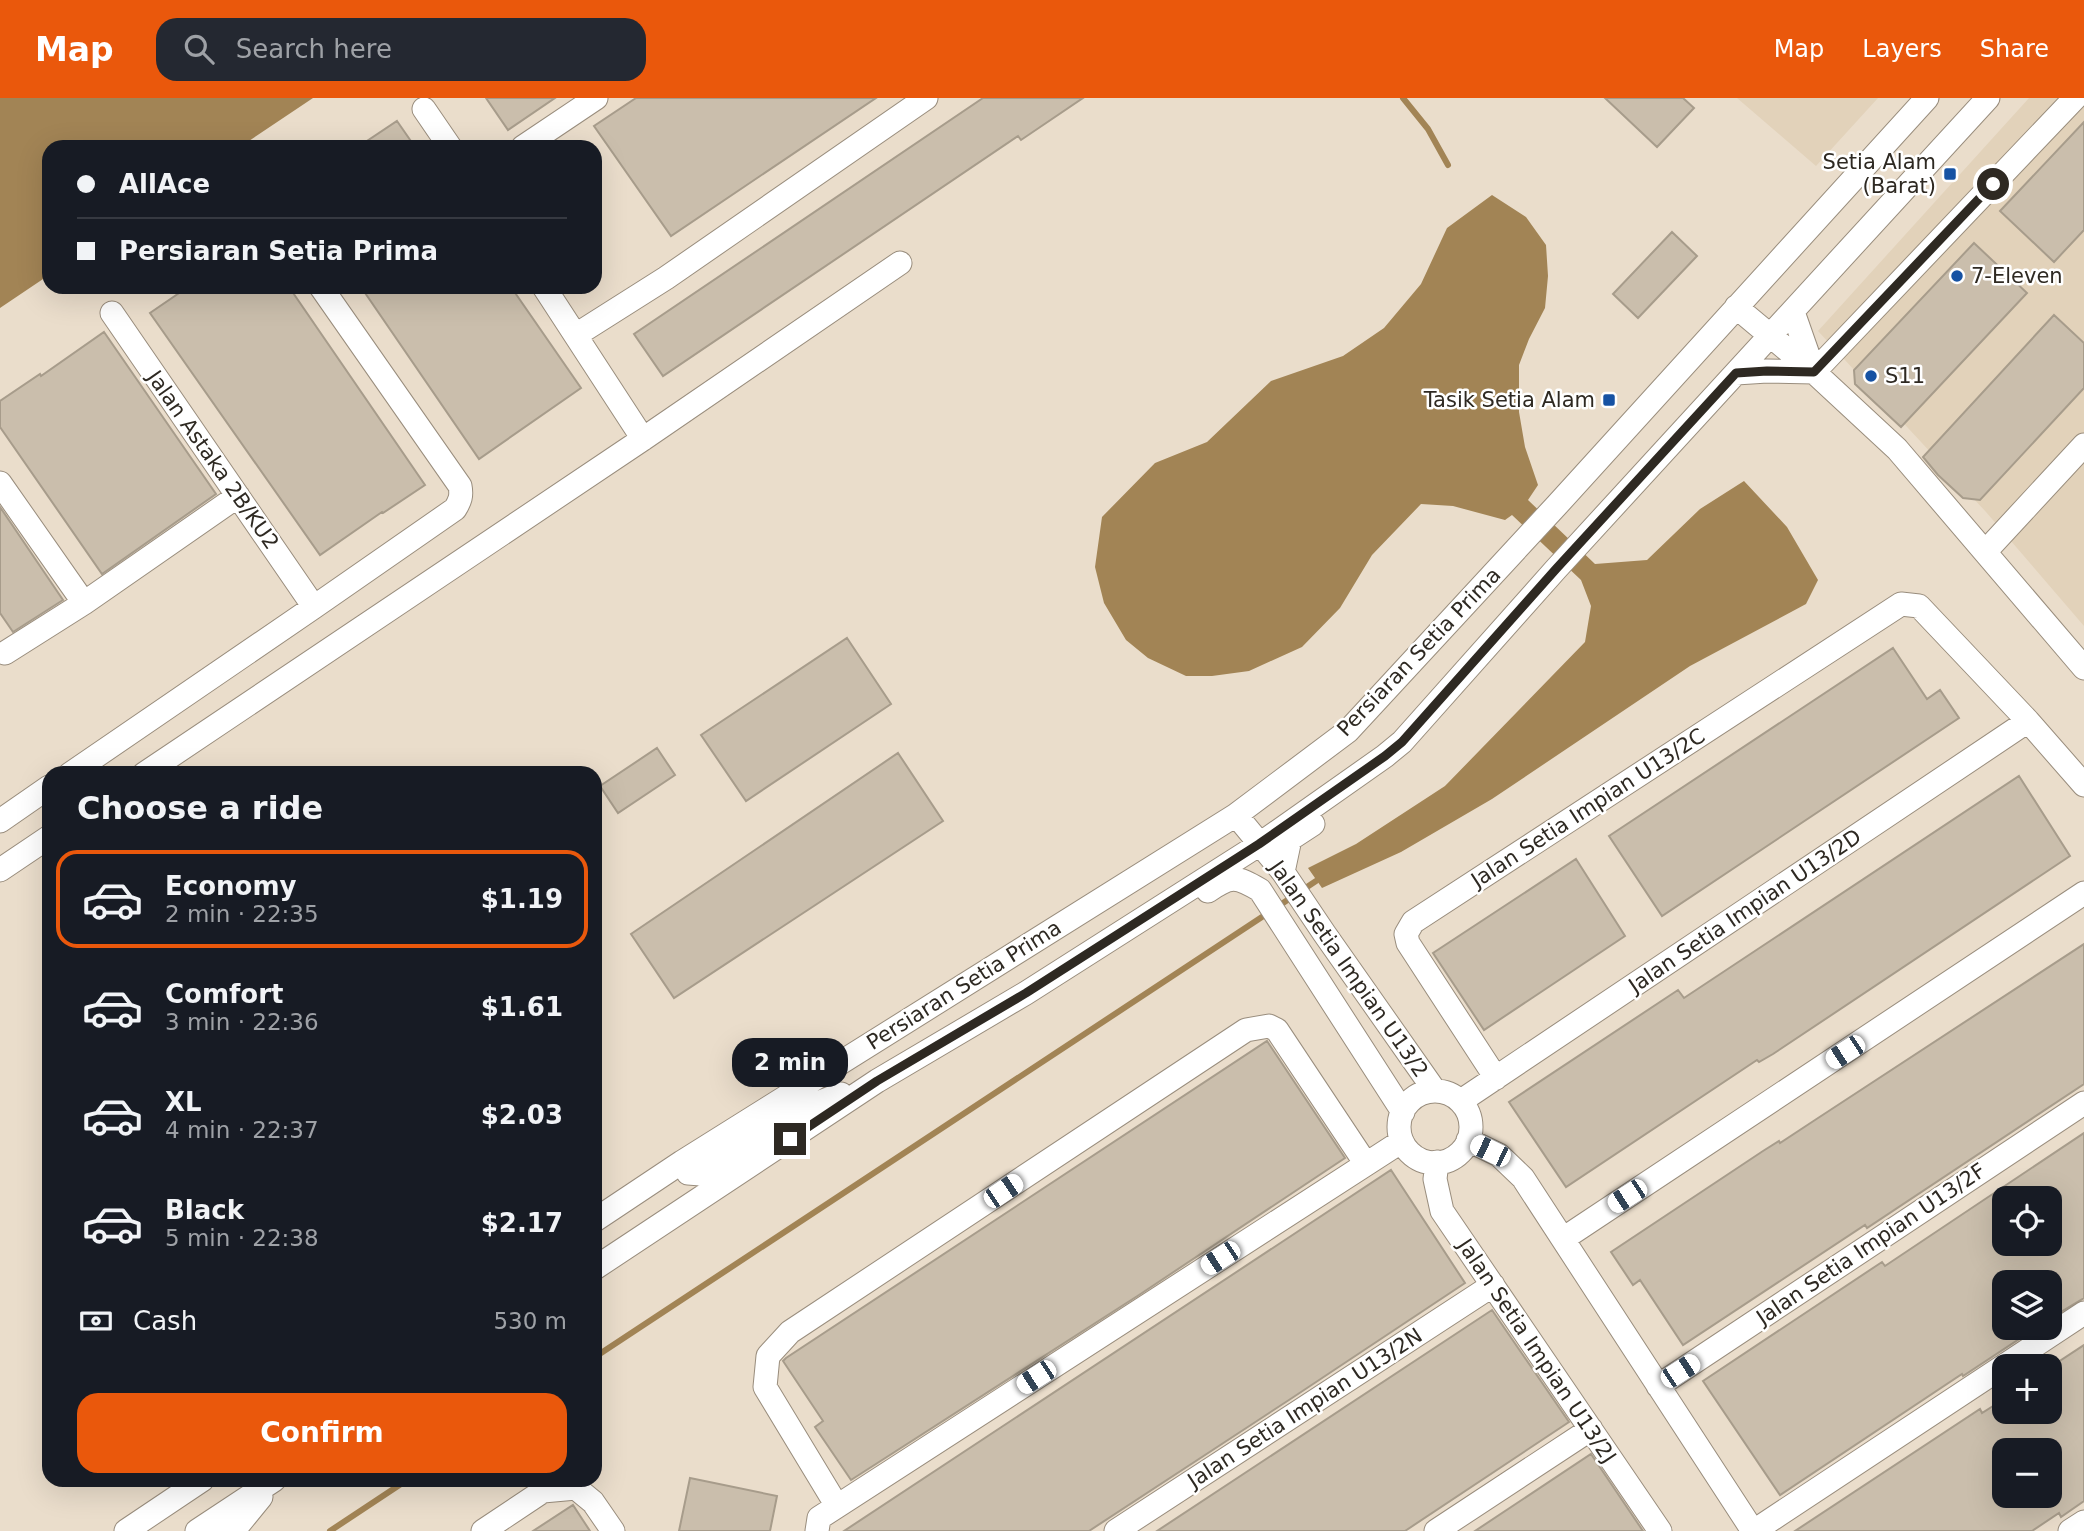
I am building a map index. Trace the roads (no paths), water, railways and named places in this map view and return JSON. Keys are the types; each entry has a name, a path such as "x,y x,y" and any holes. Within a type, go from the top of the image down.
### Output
{"street":[{"path":"533,140 596,98"},
{"path":"576,335 666,278 926,98"},
{"name":"Persiaran Setia Prima","path":"602,1215 682,1162 1236,815 1348,731 1927,98"},
{"name":"Persiaran Setia Prima","path":"602,1263 877,1081 1026,993 1259,844 1402,742 1556,569 1988,98"},
{"path":"1736,373 1814,372 2075,98"},
{"path":"424,108 445,140"},
{"path":"156,766 900,263"},
{"path":"81,766 454,509 461,497 460,486 326,294"},
{"path":"549,294 643,439"},
{"path":"1736,307 1814,372 1897,449 2084,668"},
{"path":"1793,312 1814,372"},
{"name":"Jalan Astaka 2B/KU2","path":"112,313 314,607"},
{"path":"1984,552 2084,446"},
{"path":"0,483 83,603"},
{"path":"5,653 83,603 238,496"},
{"name":"Jalan Setia Impian U13/2C","path":"1496,1078 1408,943 1406,934 1413,922 1901,604 1919,606 2028,721"},
{"path":"2028,721 2084,785"},
{"name":"Jalan Setia Impian U13/2D","path":"1461,1101 2028,721"},
{"path":"1284,873 1290,839 1368,786 1385,756"},
{"path":"0,821 42,793"},
{"name":"Jalan Setia Impian U13/2","path":"1236,815 1284,873 1435,1091"},
{"path":"0,870 42,842"},
{"name":"Jalan Setia Impian U13/2","path":"1026,993 1077,975 1223,881 1240,878 1260,890 1403,1112"},
{"path":"1563,1239 2084,893"},
{"path":"1350,1029 1378,1010"},
{"path":"1366,1164 1277,1030 1269,1026 1246,1030 790,1332 768,1356 765,1387 824,1518 1402,1141"},
{"path":"682,1162 688,1173 701,1174 804,1108 877,1081"},
{"path":"1435,1091 1454,1096 1461,1101 1471,1120 1468,1140 1456,1156 1437,1162 1416,1157 1408,1150 1402,1141 1400,1121 1403,1112 1416,1096 1435,1091"},
{"name":"Jalan Setia Impian U13/2F","path":"1658,1386 2084,1103"},
{"path":"1468,1140 1499,1155 1523,1178 1754,1531 2084,1313"},
{"name":"Jalan Setia Impian U13/2J","path":"1437,1162 1435,1179 1442,1211 1660,1531"},
{"name":"Jalan Setia Impian U13/2N","path":"1116,1531 1493,1285"},
{"path":"1436,1531 1591,1429"},
{"path":"126,1531 192,1487"},
{"path":"197,1531 263,1487"},
{"path":"228,1531 239,1524 268,1487"},
{"path":"483,1531 543,1490 576,1488 593,1502 613,1531"},
{"path":"2070,1531 2084,1521"}],"waterway":[{"path":"1403,98 1428,129 1448,165"},
{"path":"1277,907 1316,881"},
{"path":"602,1352 1268,913"},
{"path":"330,1531 396,1487"}],"place":[{"name":"Setia Alam (Barat)","path":"1950,174"},
{"name":"7-Eleven","path":"1957,276"},
{"name":"S11","path":"1871,376"},
{"name":"Tasik Setia Alam","path":"1609,400"}]}
